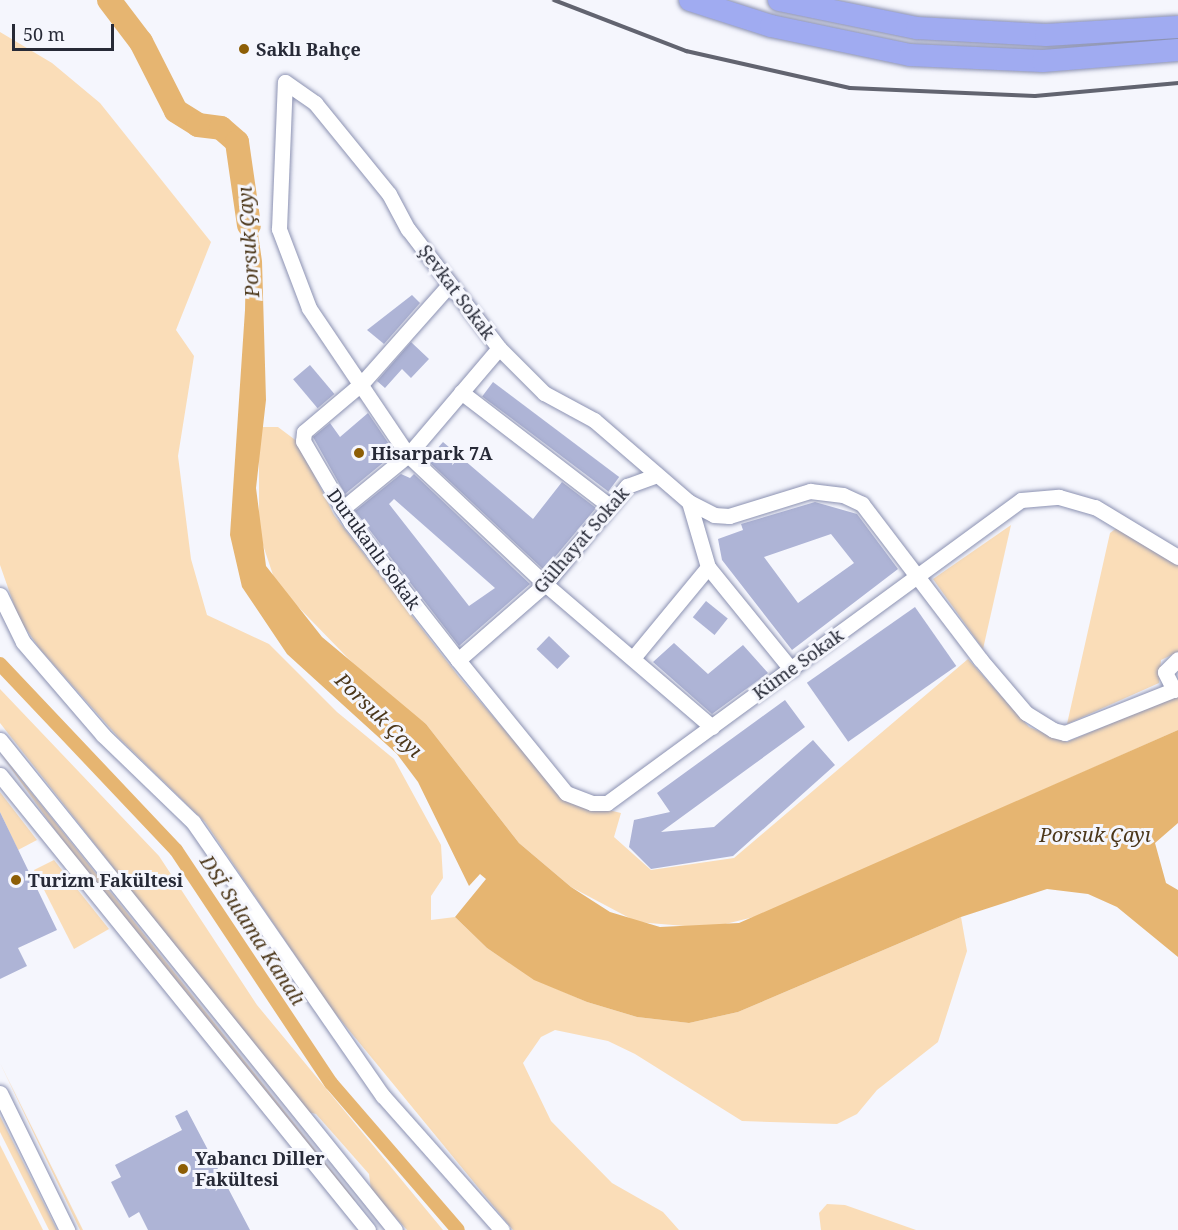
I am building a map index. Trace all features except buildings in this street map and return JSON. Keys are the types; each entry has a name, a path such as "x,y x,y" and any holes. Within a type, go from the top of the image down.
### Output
{"highway":[{"path":"690,0 771,26 910,55 1043,61 1178,50"},
{"path":"779,0 917,28 1046,35 1178,27"}],"street":[{"name":"Şevkat Sokak","path":"362,383 309,308 279,230 285,82 315,103 341,134 389,194 449,285 499,348 544,393 594,420 655,476 689,502 714,515 729,516 810,491 843,495 862,504 920,576 980,659 1039,724 1065,733 1176,689"},
{"path":"449,285 362,383 408,455 545,584 712,727"},
{"path":"342,509 408,455 499,348"},
{"name":"Durukanlı Sokak","path":"362,383 304,432 310,457 342,509 458,660"},
{"path":"461,392 608,505"},
{"name":"Gülhayat Sokak","path":"458,660 545,584 608,505 627,486 655,476"},
{"name":"Küme Sokak","path":"458,660 566,793 592,803 607,803 920,576 1006,507 1038,498 1095,507 1178,557"},
{"path":"689,502 708,567 791,669"},
{"path":"633,658 708,567"},
{"path":"0,595 23,642 103,735 193,822 383,1096 502,1230"},
{"path":"1176,689 1165,672 1178,659"},
{"path":"0,740 395,1230"},
{"path":"0,775 368,1230"},
{"path":"0,1093 68,1230"}],"shaded area":[{"path":"0,32 52,63 100,103 211,242 176,330 194,356 178,456 191,559 207,615 269,644 337,712 394,759 441,845 443,878 431,896 431,920 455,917 487,948 534,979 587,1002 637,1017 689,1023 738,1012 961,917 967,951 938,1042 877,1090 857,1114 837,1124 742,1121 635,1054 608,1041 555,1030 541,1037 523,1063 551,1121 612,1183 663,1212 679,1230 513,1230 330,1007 205,822 118,737 40,649 19,619 0,565"},
{"path":"259,427 278,427 298,442 334,515 459,677 564,799 621,813 614,837 651,870 734,858 968,659 1029,727 1067,742 1178,695 1178,730 762,915 709,928 637,922 571,887 519,843 426,724 374,685 276,584 259,533"},
{"path":"1011,525 983,649 933,579"},
{"path":"1118,527 1178,565 1178,652 1161,660 1159,683 1067,724 1110,533"},
{"path":"0,689 159,856 257,1005 443,1230 407,1230 371,1190 369,1174 316,1114 304,1111 0,723"},
{"path":"0,753 355,1200 352,1203 70,851"},
{"path":"0,792 37,840 18,850 0,812"},
{"path":"54,860 109,929 74,949 34,870"},
{"path":"0,1063 83,1230 80,1230"},
{"path":"0,1116 57,1230 49,1230 0,1132"},
{"path":"0,1145 43,1230 0,1230"},
{"path":"827,1204 845,1205 916,1230 821,1230 819,1213"}],"water":[{"name":"Porsuk Çayı","path":"240,177 255,213 262,261 266,400 256,488 266,566 322,637 426,724 519,843 571,887 610,912 660,927 739,923 1178,730 1178,823 1155,843 1166,883 1178,890 1178,957 1117,907 1088,894 1047,889 961,917 738,1012 689,1023 637,1017 587,1002 534,980 487,948 455,917 486,879 480,874 469,886 418,782 397,754 287,654 242,587 230,535 245,310 246,261 233,181"}],"waterway":[{"name":"Porsuk Çayı","path":"109,0 141,42 176,111 198,125 221,128 237,142 249,225"},
{"name":"DSİ Sulama Kanalı","path":"0,664 176,850 331,1083 458,1230"}],"railway":[{"path":"554,0 686,51 850,88 1035,96 1178,83"}],"place":[{"name":"Saklı Bahçe","path":"244,49"},
{"name":"Hisarpark 7A","path":"359,453"},
{"name":"Turizm Fakültesi","path":"16,880"},
{"name":"Yabancı Diller Fakültesi","path":"183,1169"}]}
